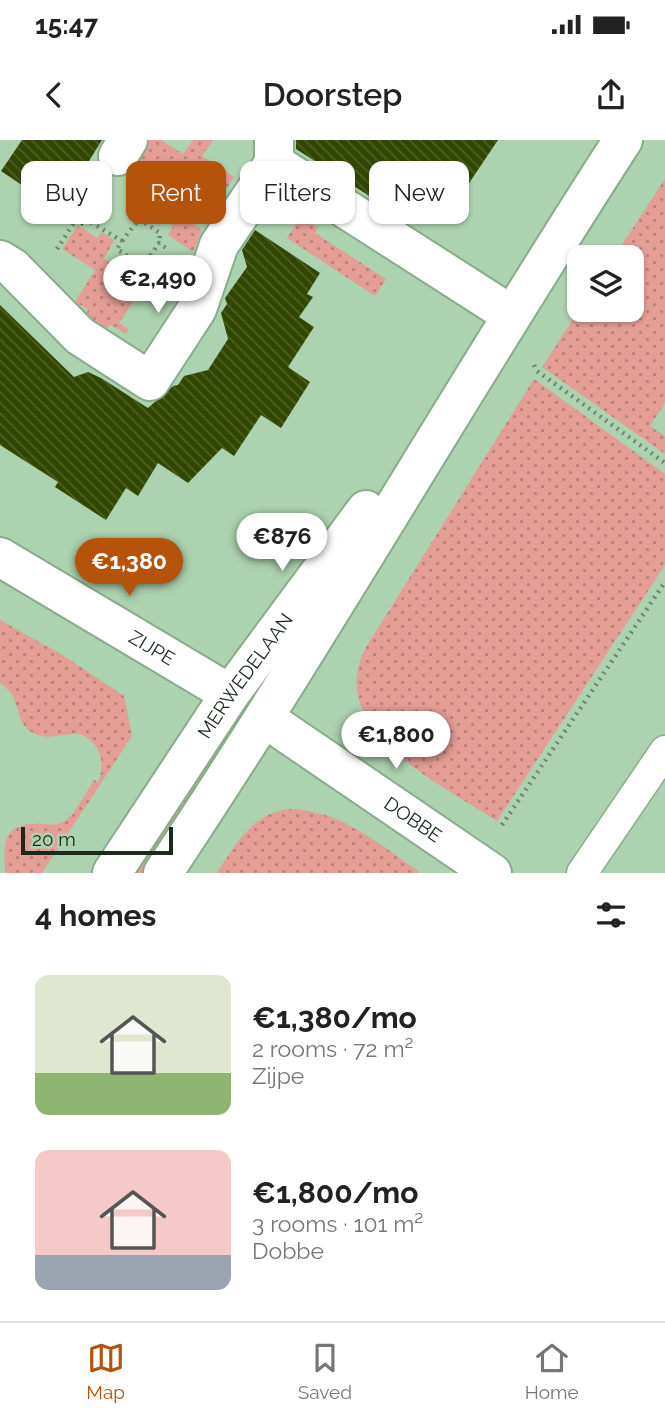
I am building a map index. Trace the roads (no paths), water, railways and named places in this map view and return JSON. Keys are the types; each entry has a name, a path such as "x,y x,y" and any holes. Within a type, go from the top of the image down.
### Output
{"street":[{"name":"MERWEDELAAN","path":"163,873 266,719 510,314 623,140"},
{"path":"0,260 80,336 150,381 197,309 219,245 274,152 510,314"},
{"name":"MERWEDELAAN","path":"112,873 230,694 510,314"},
{"name":"ZIJPE","path":"0,557 18,565 230,694 266,719"},
{"name":"DOBBE","path":"266,719 487,870"}],"lane":[{"path":"582,873 665,751"}]}
